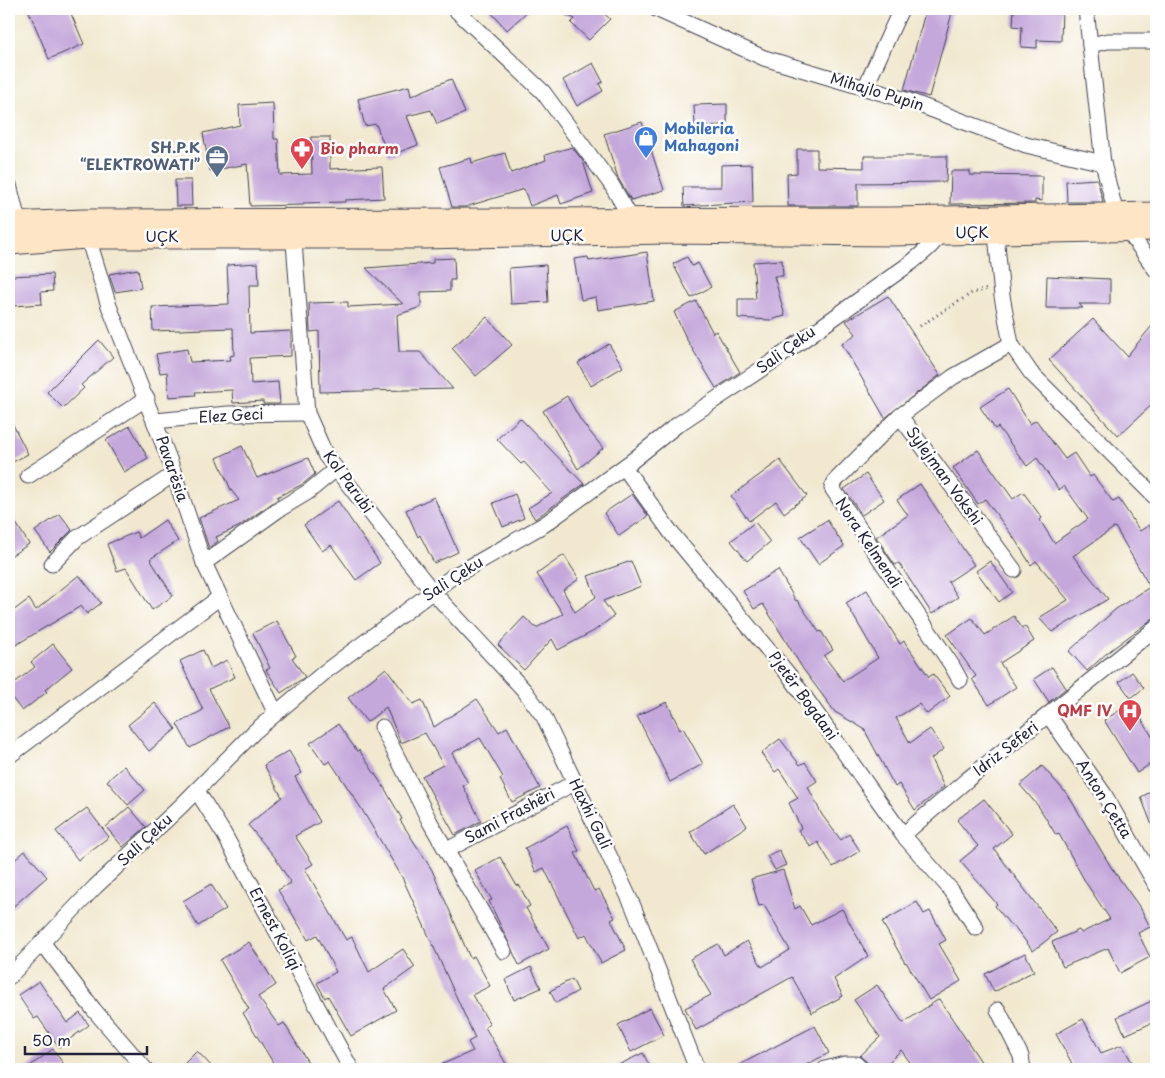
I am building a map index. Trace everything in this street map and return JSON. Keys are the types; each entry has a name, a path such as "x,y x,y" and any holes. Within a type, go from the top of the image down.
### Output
{"main road":[{"name":"UÇK","path":"14,222 85,229 293,228 423,238 635,226 940,225 1121,222 1156,213"},
{"name":"UÇK","path":"1121,222 1156,230"},
{"name":"UÇK","path":"16,244 85,229"}],"street":[{"path":"455,9 543,92 611,184 635,226"},
{"name":"Mihajlo Pupin","path":"656,9 764,58 909,101 1026,145 1102,163"},
{"path":"866,88 900,9"},
{"path":"1086,9 1102,163 1121,222 1156,270"},
{"path":"1090,45 1108,41 1156,42"},
{"path":"9,185 16,244"},
{"path":"995,224 1000,285 1011,344 1031,373 1156,498"},
{"name":"Sali Çeku","path":"9,977 95,887 196,791 275,712 432,591 474,564 545,524 624,467 677,425 772,362 912,262 926,250 940,225"},
{"name":"Kol Parubi","path":"293,228 307,413 326,456 432,591"},
{"name":"Pavarësia","path":"85,229 109,306 147,398 204,563 275,712"},
{"name":"Sylejman Vokshi","path":"1011,344 953,377 900,416 1014,570"},
{"path":"28,476 147,398"},
{"name":"Elez Geci","path":"155,421 228,414 307,413"},
{"name":"Nora Kelmendi","path":"900,416 836,480 832,488 960,680"},
{"name":"Pjetër Bogdani","path":"624,467 672,534 789,676 903,835 952,891 976,928"},
{"path":"204,563 278,510 308,492 336,469"},
{"path":"52,564 77,538 174,474"},
{"name":"Haxhi Gali","path":"432,591 524,690 544,717 562,751 574,783 633,906 697,1069"},
{"path":"9,756 220,597"},
{"name":"Idriz Seferi","path":"903,835 968,779 1049,716 1156,628"},
{"name":"Anton Çetta","path":"1049,716 1104,794 1156,886"},
{"name":"Sami Frashëri","path":"382,727 447,850 504,951"},
{"name":"Sami Frashëri","path":"447,850 574,783"},
{"name":"Ernest Koliqi","path":"196,791 224,834 351,1069"},
{"path":"42,942 94,1010 145,1069"},
{"path":"998,1010 1020,1056 1023,1069"},
{"path":"826,1069 845,1064 856,1064 861,1069"}],"path":[{"path":"920,326 972,294 1000,285"}],"building":[{"path":"28,9 69,9 84,44 49,59"},
{"path":"488,9 530,9 507,30"},
{"path":"553,9 599,9 610,19 589,40 571,23 575,19"},
{"path":"926,9 953,9 929,97 904,90"},
{"path":"1014,9 1062,9 1061,41 1037,40 1037,48 1021,47 1022,27 1013,26"},
{"path":"593,63 603,82 599,84 603,91 577,106 563,80"},
{"path":"451,79 465,113 437,124 431,110 407,116 418,145 388,156 376,124 365,126 358,99 409,86 411,96"},
{"path":"273,103 274,139 278,139 280,175 312,174 311,137 330,137 330,169 382,167 384,198 345,200 345,202 303,203 303,205 250,206 247,164 210,171 203,133 240,125 239,105"},
{"path":"727,104 727,125 695,126 694,105"},
{"path":"642,122 664,190 631,200 618,178 604,134"},
{"path":"572,147 583,161 593,193 561,204 558,195 530,206 524,189 465,207 452,207 440,167 471,158 472,163 505,153 511,173 546,160 545,155"},
{"path":"797,149 817,149 817,167 864,168 864,156 947,156 946,182 858,183 858,206 788,206 787,174 797,173"},
{"path":"752,164 753,202 684,206 683,187 721,187 721,165"},
{"path":"951,171 970,171 970,175 1042,176 1042,201 1035,200 1035,203 950,204"},
{"path":"1097,179 1103,202 1067,202 1066,181"},
{"path":"175,180 191,180 192,206 176,206"},
{"path":"647,252 654,301 598,310 596,297 581,300 574,259 588,257 589,261"},
{"path":"687,257 692,266 698,263 711,287 691,298 673,264"},
{"path":"454,258 455,280 450,280 450,291 421,292 421,307 397,315 399,352 420,352 453,389 320,392 319,331 310,332 309,303 348,302 348,307 403,304 366,268 433,263 433,259"},
{"path":"782,260 783,276 774,276 785,316 770,320 738,318 738,299 756,299 753,262"},
{"path":"258,263 259,285 249,285 250,333 291,331 291,356 250,358 251,384 278,382 280,404 263,404 263,401 233,403 232,390 195,392 196,395 169,397 167,372 160,373 156,354 187,349 190,362 231,360 230,356 234,355 233,328 153,331 152,307 229,304 227,265"},
{"path":"546,265 548,302 511,304 509,268"},
{"path":"138,269 141,288 115,292 109,274"},
{"path":"52,274 53,291 41,292 42,304 13,306 11,276"},
{"path":"1047,276 1110,279 1110,304 1079,304 1083,308 1046,308"},
{"path":"888,296 940,375 885,418 842,344 856,334 846,321"},
{"path":"696,301 713,333 716,331 740,372 716,388 687,340 674,312"},
{"path":"487,317 512,345 476,376 452,348"},
{"path":"1093,319 1127,356 1156,321 1156,401 1118,436 1049,360"},
{"path":"99,340 113,357 81,385 84,388 63,408 47,392"},
{"path":"609,344 623,367 591,386 578,363"},
{"path":"1008,389 1030,424 1036,420 1065,459 1074,453 1090,477 1093,475 1113,502 1119,499 1140,531 1149,525 1156,537 1156,616 1107,653 1087,671 1069,651 1116,609 1150,587 1115,527 1073,556 1108,599 1052,632 1039,618 1068,600 1036,561 1031,565 985,499 978,504 953,468 978,450 1013,499 1023,492 1042,518 1040,520 1054,543 1088,519 1064,486 1059,490 1037,458 1027,466 998,427 995,429 980,407"},
{"path":"567,396 581,421 603,448 578,469 543,411"},
{"path":"9,417 28,454 9,464"},
{"path":"520,418 584,484 535,519 528,508 552,493 524,462 521,464 497,439"},
{"path":"130,426 148,458 124,472 106,440"},
{"path":"242,446 257,478 308,458 315,474 303,484 277,497 278,499 238,527 216,537 218,541 209,548 199,518 239,500 231,490 217,458"},
{"path":"780,460 807,496 784,513 776,501 749,521 731,496"},
{"path":"866,474 884,500 862,515 844,489"},
{"path":"920,484 974,565 948,582 958,597 932,614 899,563 895,565 876,537 908,515 897,500"},
{"path":"515,494 524,518 503,527 493,503"},
{"path":"632,494 648,516 619,536 604,513"},
{"path":"434,497 458,552 434,563 420,535 418,537 406,510"},
{"path":"338,501 380,563 356,580 331,545 322,551 304,525"},
{"path":"9,512 29,544 9,557"},
{"path":"60,514 72,530 50,552 35,531"},
{"path":"165,520 178,541 150,559 173,596 152,610 126,568 117,571 107,544 136,532 139,538"},
{"path":"827,520 844,546 818,564 800,537"},
{"path":"755,522 770,542 747,561 731,541"},
{"path":"564,555 579,579 563,590 575,612 596,597 588,576 631,561 641,586 603,601 614,616 594,631 558,650 552,639 524,670 498,645 524,617 536,628 563,614 537,574"},
{"path":"990,561 1012,592 999,602 976,571"},
{"path":"778,570 796,601 819,632 821,631 833,650 824,656 843,681 878,658 846,603 867,590 900,644 904,641 929,677 933,674 950,696 927,714 919,704 896,718 910,743 930,729 944,749 931,759 944,787 915,810 899,784 895,787 864,729 835,712 803,669 763,604 754,609 743,591"},
{"path":"79,575 101,603 87,614 81,606 9,649 9,614 29,599 36,610"},
{"path":"1014,616 1022,628 1025,626 1034,641 1000,663 1016,687 989,705 972,679 976,676 947,635 972,618 985,635"},
{"path":"277,621 296,656 292,658 305,677 281,693 266,670 270,668 253,633"},
{"path":"53,644 72,668 45,690 47,692 22,711 9,694 9,687 35,667 31,662"},
{"path":"203,650 211,668 227,660 235,677 209,689 229,727 190,748 177,724 203,710 180,661"},
{"path":"1052,667 1066,688 1049,702 1034,679"},
{"path":"386,668 413,704 422,700 434,727 477,699 499,732 507,727 540,788 512,802 500,779 503,777 480,738 452,753 468,783 463,786 481,821 455,835 422,776 443,765 425,733 401,743 386,707 367,722 348,698"},
{"path":"1132,672 1144,688 1131,698 1119,682"},
{"path":"667,702 680,730 683,728 703,764 670,782 637,716"},
{"path":"155,703 176,729 149,751 128,725"},
{"name":"QMF IV","path":"1132,703 1156,743 1156,760 1137,773 1104,720"},
{"path":"338,724 357,751 359,750 385,789 402,819 400,820 432,870 470,958 474,956 490,986 472,995 490,1024 485,1027 509,1069 431,1069 473,1051 468,1042 475,1038 402,877 361,808 330,761 325,764 310,743"},
{"path":"780,739 800,765 805,762 817,781 808,787 822,815 841,840 849,834 860,851 833,867 818,842 811,847 798,830 801,828 789,803 798,798 779,769 775,772 761,753"},
{"path":"289,751 302,773 295,777 320,822 295,836 313,864 305,869 346,940 352,937 369,972 403,949 415,967 384,989 396,1010 351,1036 328,996 325,998 317,983 336,972 317,935 308,940 278,890 291,883 274,856 248,825 282,797 264,765"},
{"path":"124,766 145,790 128,805 107,781"},
{"path":"1042,766 1068,795 1111,867 1141,909 1150,927 1138,933 1150,957 1120,973 1108,948 1063,967 1052,942 1079,930 1081,933 1110,919 1086,883 1059,834 1056,835 1039,807 1020,785"},
{"path":"1156,789 1156,833 1155,833 1141,797"},
{"path":"984,799 1012,834 994,849 1057,932 1033,951 1014,926 1012,927 995,906 997,904 960,861 978,846 957,820"},
{"path":"733,804 747,826 704,854 690,832"},
{"path":"129,807 146,827 123,847 106,827"},
{"path":"87,808 109,837 78,860 56,831"},
{"path":"567,826 579,851 575,853 594,891 599,889 615,918 611,920 626,950 601,963 586,934 579,938 544,868 536,872 525,848"},
{"path":"779,850 786,865 775,870 767,856"},
{"path":"25,851 47,877 9,910 9,865"},
{"path":"500,857 517,886 519,885 530,906 526,908 549,949 519,965 489,901 492,900 475,871"},
{"path":"783,870 795,909 800,906 811,925 842,909 868,956 834,979 843,996 812,1013 792,977 696,1030 685,1008 711,995 690,959 718,944 724,955 747,941 762,967 790,950 764,905 759,906 751,879"},
{"path":"211,884 226,909 198,926 183,901"},
{"path":"917,902 924,914 930,911 946,940 939,944 961,981 929,1000 882,922"},
{"path":"249,942 276,985 258,997 279,1026 284,1023 312,1069 277,1069 243,1013 249,1009 220,960"},
{"path":"1025,953 1034,971 994,992 985,974"},
{"path":"531,967 541,988 514,1000 505,980"},
{"path":"572,979 578,991 556,1003 550,991"},
{"path":"39,981 67,1023 80,1013 89,1025 59,1047 38,1017 34,1019 18,995"},
{"path":"877,985 903,1023 939,999 986,1069 915,1069 901,1050 882,1069 870,1069 868,1063 860,1056 880,1037 854,1000"},
{"path":"1156,999 1156,1021 1125,1035 1117,1017"},
{"path":"650,1008 664,1035 631,1052 618,1025"},
{"path":"1083,1019 1101,1053 1122,1045 1136,1069 1075,1069 1056,1034"},
{"path":"815,1026 829,1053 798,1069 731,1069"},
{"path":"53,1049 67,1069 26,1069"},
{"path":"197,1051 214,1069 179,1069"},
{"path":"643,1053 651,1069 610,1069"}],"place":[{"name":"Mobileria Mahagoni","path":"646,159"},
{"name":"Bio pharm","path":"302,170"},
{"name":"SH.P.K “ELEKTROWATI”","path":"217,178"},
{"name":"QMF IV","path":"1130,732"}]}
